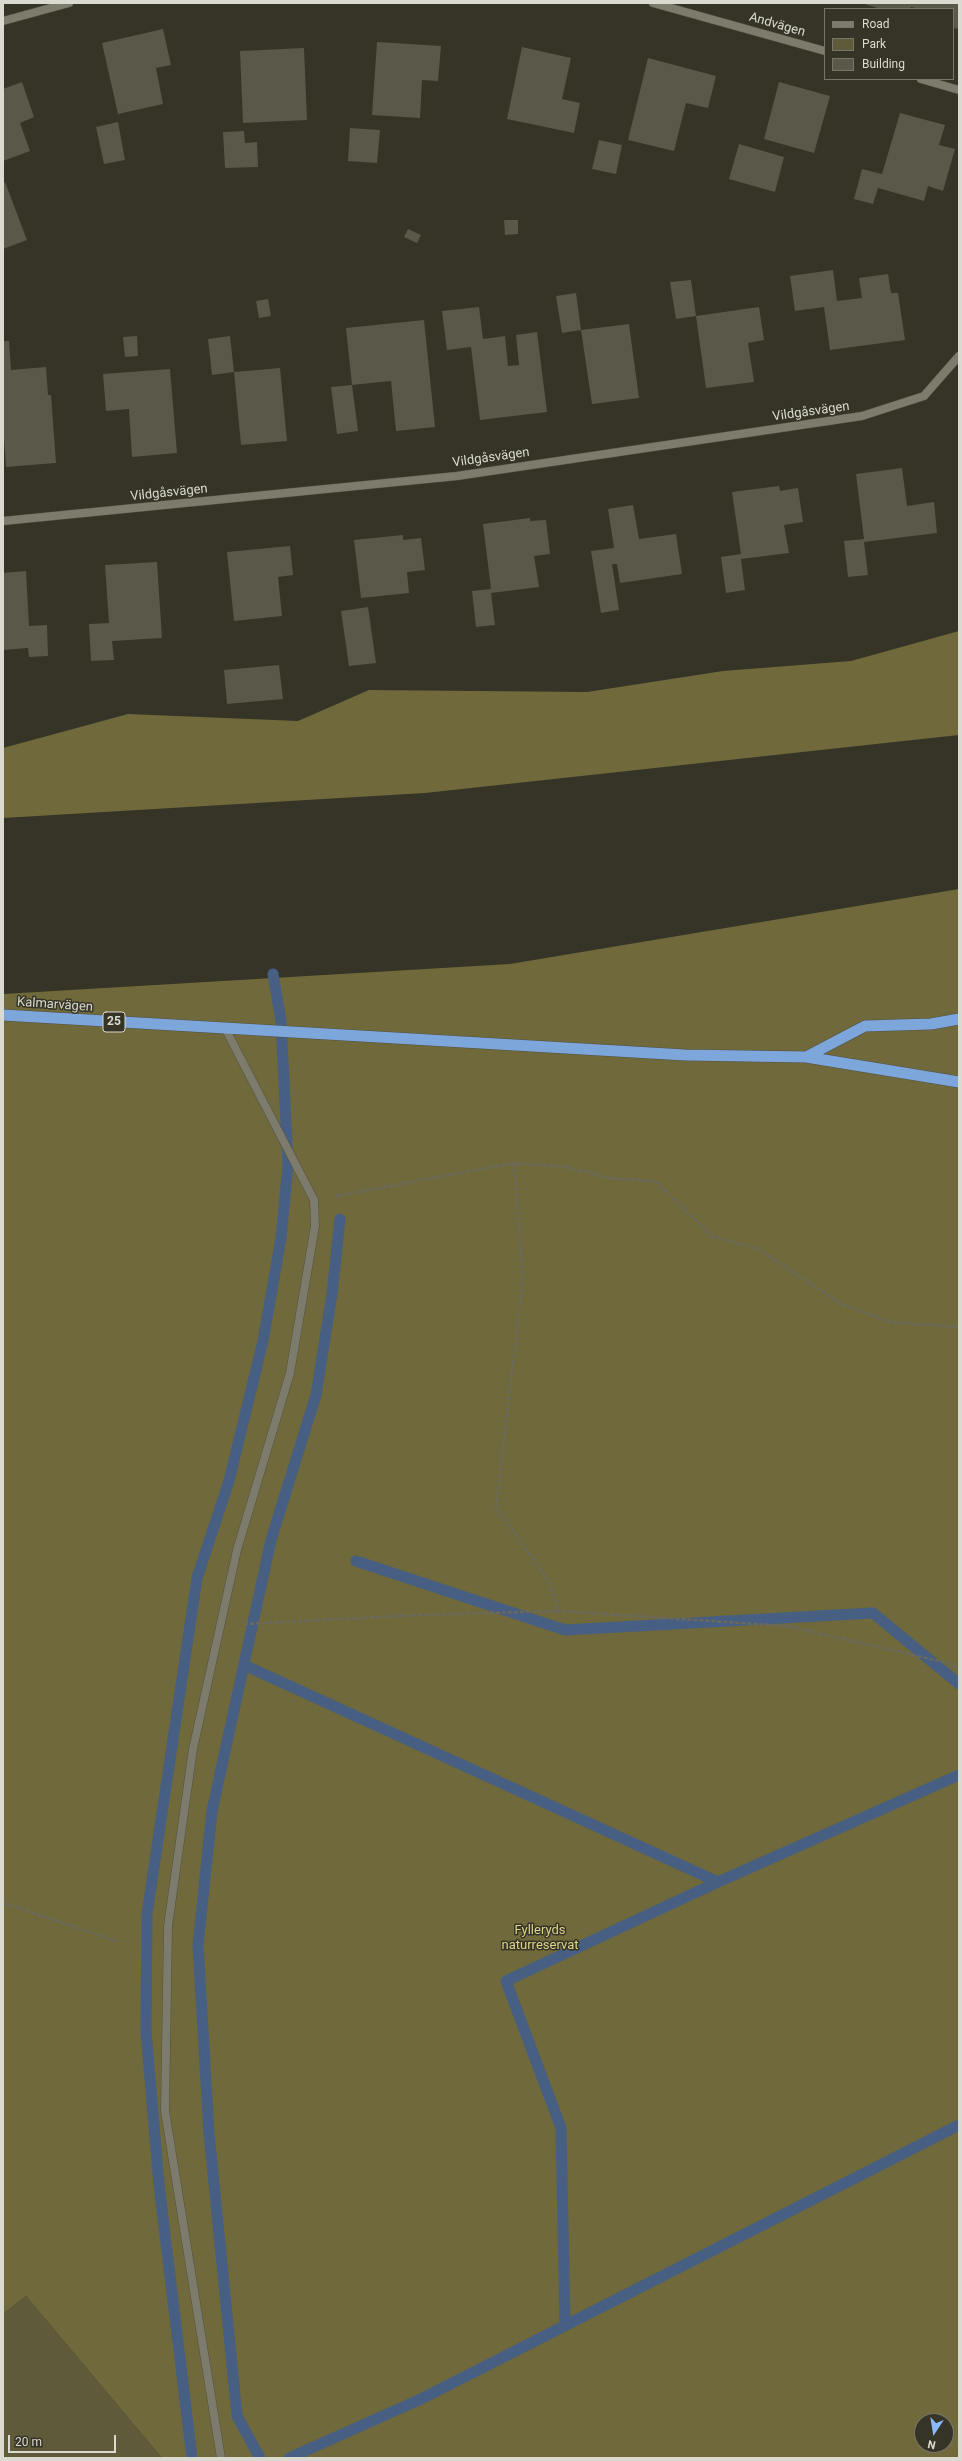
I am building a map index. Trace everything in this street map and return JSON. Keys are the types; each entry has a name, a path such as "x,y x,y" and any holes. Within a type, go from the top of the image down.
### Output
{"highway":[{"name":"Kalmarvägen","path":"3,1015 685,1054 806,1057 959,1082"},
{"path":"806,1057 865,1026 931,1024 959,1019"}],"street":[{"path":"3,21 69,3"},
{"name":"Andvägen","path":"653,3 824,51"},
{"path":"925,80 959,90"},
{"name":"Vildgåsvägen","path":"3,520 457,476 862,416 924,396 959,356"},
{"path":"221,2458 165,2111 168,1926 193,1748 237,1550 290,1373 315,1226 314,1200 225,1028"}],"path":[{"path":"514,1163 523,1280 496,1507 550,1583 558,1611"},
{"path":"314,1200 514,1163 568,1166 606,1178 655,1181 712,1236 758,1248 843,1305 891,1322 959,1327"},
{"path":"220,1625 558,1611 787,1626 948,1663 959,1670"},
{"path":"3,1903 119,1942"}],"green space":[{"path":"959,631 959,735 425,793 3,818 3,748 128,714 298,721 369,690 587,692 723,671 851,661"},
{"name":"Fylleryds naturreservat","path":"959,889 959,2458 162,2458 26,2296 3,2314 3,994 510,964"},
{"path":"26,2296 162,2458 3,2458 3,2314"}],"building":[{"path":"861,3 959,3 959,29 954,28 954,8 878,8"},
{"path":"163,29 171,65 156,68 163,104 118,114 102,43"},
{"path":"377,42 441,46 438,81 422,80 420,118 372,115"},
{"path":"522,47 571,58 562,99 580,103 574,133 507,119"},
{"path":"304,48 307,120 243,123 240,51"},
{"path":"648,58 716,76 708,108 686,103 674,151 628,140"},
{"path":"22,82 34,117 20,123 30,151 3,161 3,89"},
{"path":"779,82 830,96 814,153 764,139"},
{"path":"900,113 945,125 939,145 955,149 943,191 928,186 924,201 878,188 873,204 854,199 862,169 882,174"},
{"path":"118,122 125,160 104,164 96,127"},
{"path":"350,128 380,130 377,163 348,161"},
{"path":"244,131 245,143 257,142 258,167 225,168 223,132"},
{"path":"599,140 622,145 616,174 592,169"},
{"path":"739,144 784,157 775,192 729,179"},
{"path":"5,182 27,240 3,249 3,183"},
{"path":"504,220 518,220 518,234 505,235"},
{"path":"408,229 421,235 417,243 404,237"},
{"path":"833,270 837,301 862,298 859,278 888,274 891,293 898,293 905,340 830,350 824,307 795,311 790,276"},
{"path":"691,280 696,316 676,319 670,282"},
{"path":"576,293 581,330 562,333 556,296"},
{"path":"268,299 271,316 259,318 256,301"},
{"path":"479,307 483,339 505,336 508,366 519,365 516,335 537,332 547,412 480,420 471,347 447,350 442,311"},
{"path":"759,307 764,340 748,343 754,382 706,388 696,316"},
{"path":"424,320 435,427 396,431 391,381 352,385 346,328"},
{"path":"629,324 639,398 592,404 581,330"},
{"path":"137,336 138,356 125,357 123,337"},
{"path":"230,336 234,372 212,375 208,339"},
{"path":"3,341 9,341 11,370 46,367 48,395 51,395 56,463 6,467 3,423"},
{"path":"280,368 287,441 241,445 234,372"},
{"path":"170,369 177,453 132,457 129,409 106,411 103,374"},
{"path":"352,385 358,431 337,434 331,387"},
{"path":"902,468 907,506 934,502 937,533 864,542 868,575 848,577 844,541 864,539 856,474"},
{"path":"779,486 780,491 798,488 803,522 784,525 789,553 741,559 745,590 726,593 721,557 741,554 732,492"},
{"path":"633,505 639,539 676,534 682,574 620,583 617,564 612,564 619,610 601,613 591,551 614,548 608,509"},
{"path":"530,518 530,521 546,520 550,554 534,556 539,587 491,593 495,625 476,627 472,591 491,589 483,524"},
{"path":"403,535 403,540 421,538 425,570 407,572 409,593 361,598 354,540"},
{"path":"290,546 293,575 278,577 282,616 234,621 227,552"},
{"path":"157,562 162,638 112,641 114,660 91,661 89,624 109,623 105,565"},
{"path":"26,571 29,626 47,625 48,656 29,657 28,648 3,650 3,573"},
{"path":"368,607 376,663 349,666 341,611"},
{"path":"279,665 283,699 227,704 224,670"}],"waterway":[{"path":"192,2458 159,2185 146,2031 147,1914 197,1578 229,1481 263,1341 281,1238 288,1165 281,1021 273,974"},
{"path":"260,2458 237,2416 209,2133 198,1945 212,1811 271,1540 316,1395 332,1294 340,1219"},
{"path":"356,1561 565,1630 873,1613 959,1684"},
{"path":"244,1665 718,1882"},
{"path":"565,2325 561,2128 506,1981 718,1882 959,1775"},
{"path":"289,2458 421,2399 959,2125"}]}
